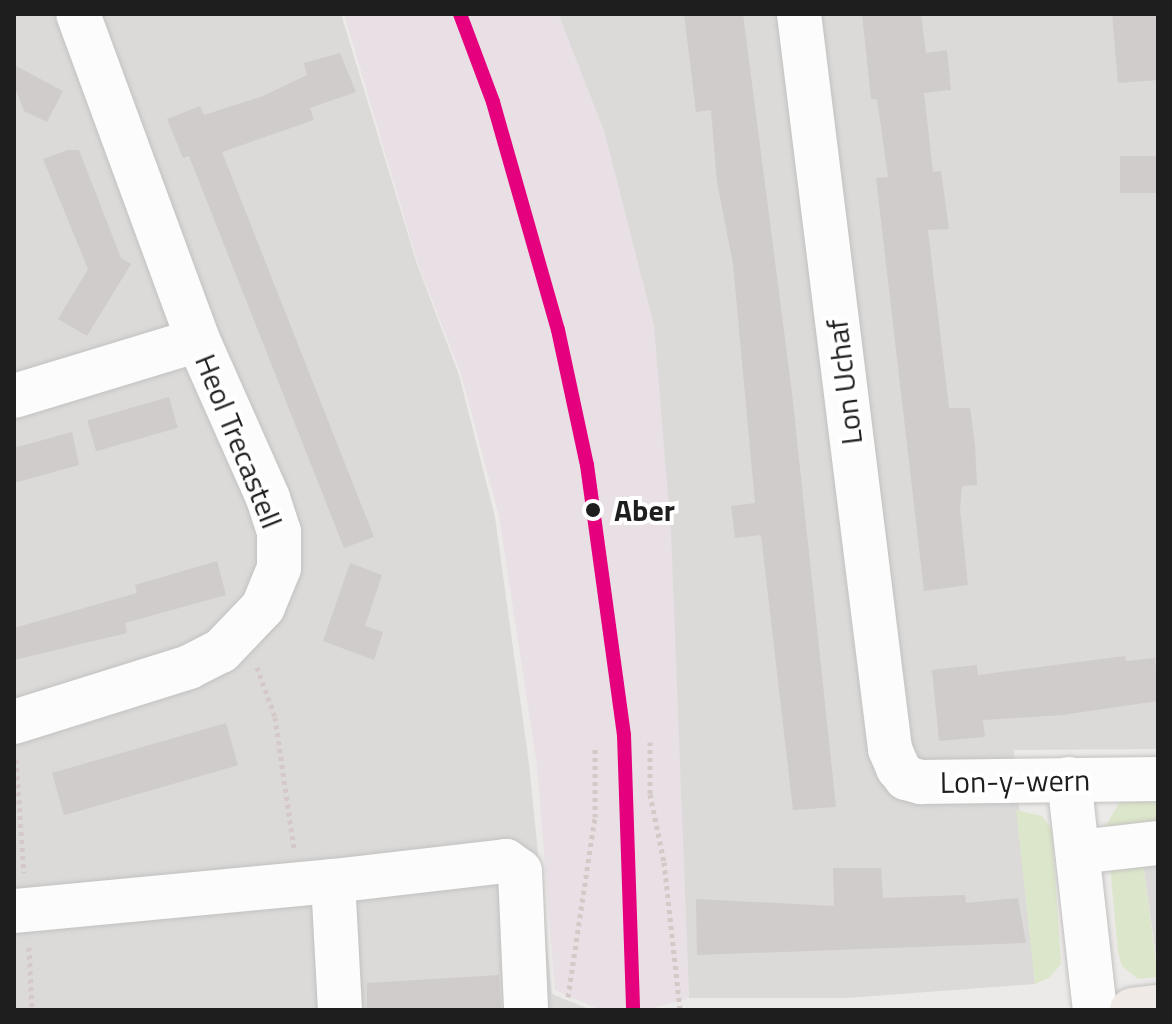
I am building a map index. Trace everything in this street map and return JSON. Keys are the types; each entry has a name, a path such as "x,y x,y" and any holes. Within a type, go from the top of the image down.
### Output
{"main road":[{"path":"1132,1010 1158,1007"}],"street":[{"name":"Heol Trecastell","path":"14,722 189,667 221,651 263,607 279,568 279,532 198,340 78,14"},
{"name":"Lon Uchaf","path":"799,14 890,749"},
{"path":"14,396 198,340"},
{"name":"Lon-y-wern","path":"890,749 906,778 921,782 1158,779"},
{"path":"1069,779 1095,1010"},
{"path":"1079,852 1158,843"},
{"path":"14,911 316,883 506,861 520,871 547,1007"},
{"path":"316,883 340,1010"}],"path":[{"path":"244,628 275,717 316,883"},
{"path":"650,742 650,794 664,862 680,1010"},
{"path":"547,1007 595,817 595,748"}],"shaded area":[{"path":"14,14 341,14 417,264 459,375 495,517 529,764 552,994 591,1010 14,1010"},
{"path":"344,14 558,14 605,134 654,326 671,532 689,998 646,1010 600,1010 555,990 537,766 499,516 461,374 418,264"},
{"path":"558,14 1158,14 1158,749 1014,750 1035,984 846,998 689,998 668,496 605,134"},
{"path":"1158,853 1158,971 1142,855"}],"green space":[{"path":"1158,796 1158,833 1107,838 1106,825 1121,800"},
{"path":"1016,810 1042,816 1052,830 1061,964 1049,978 1035,984"},
{"path":"1142,855 1158,977 1138,979 1122,966 1118,952 1109,856"}],"building":[{"path":"684,14 743,14 792,393 836,807 793,810 761,535 735,538 731,506 755,503 733,264 717,182 711,110 696,112"},
{"path":"862,14 921,14 926,53 947,50 951,90 924,93 933,172 941,171 949,229 928,230 949,408 970,408 975,445 977,485 962,486 960,509 968,585 924,591 876,178 888,177 877,99 871,99"},
{"path":"1112,14 1158,14 1158,80 1118,83"},
{"path":"340,53 356,92 310,108 314,120 222,152 374,537 344,548 189,156 183,158 167,119 200,106 204,115 263,96 307,75 304,63"},
{"path":"14,65 63,91 47,122 24,111 14,85"},
{"path":"68,150 79,150 121,258 131,264 87,336 58,319 88,269 43,159"},
{"path":"1120,156 1158,156 1158,193 1120,193"},
{"path":"169,397 178,428 96,451 87,420"},
{"path":"72,432 79,465 14,483 14,448"},
{"path":"217,561 226,595 125,623 127,633 14,660 14,628 137,593 135,585"},
{"path":"350,563 382,575 365,626 383,632 374,660 323,641"},
{"path":"1125,656 1126,661 1155,658 1158,701 1062,715 983,720 985,737 939,741 932,670 977,665 978,675"},
{"path":"226,723 238,765 64,815 52,773"},
{"path":"833,868 881,868 883,898 965,895 966,903 1018,898 1026,943 697,955 696,899 834,906"},
{"path":"499,975 501,1010 367,1010 367,983"}],"transit line":[{"path":"460,14 493,102 558,330 587,465 624,735 633,1010"}],"place":[{"name":"Aber","path":"593,510"}]}
